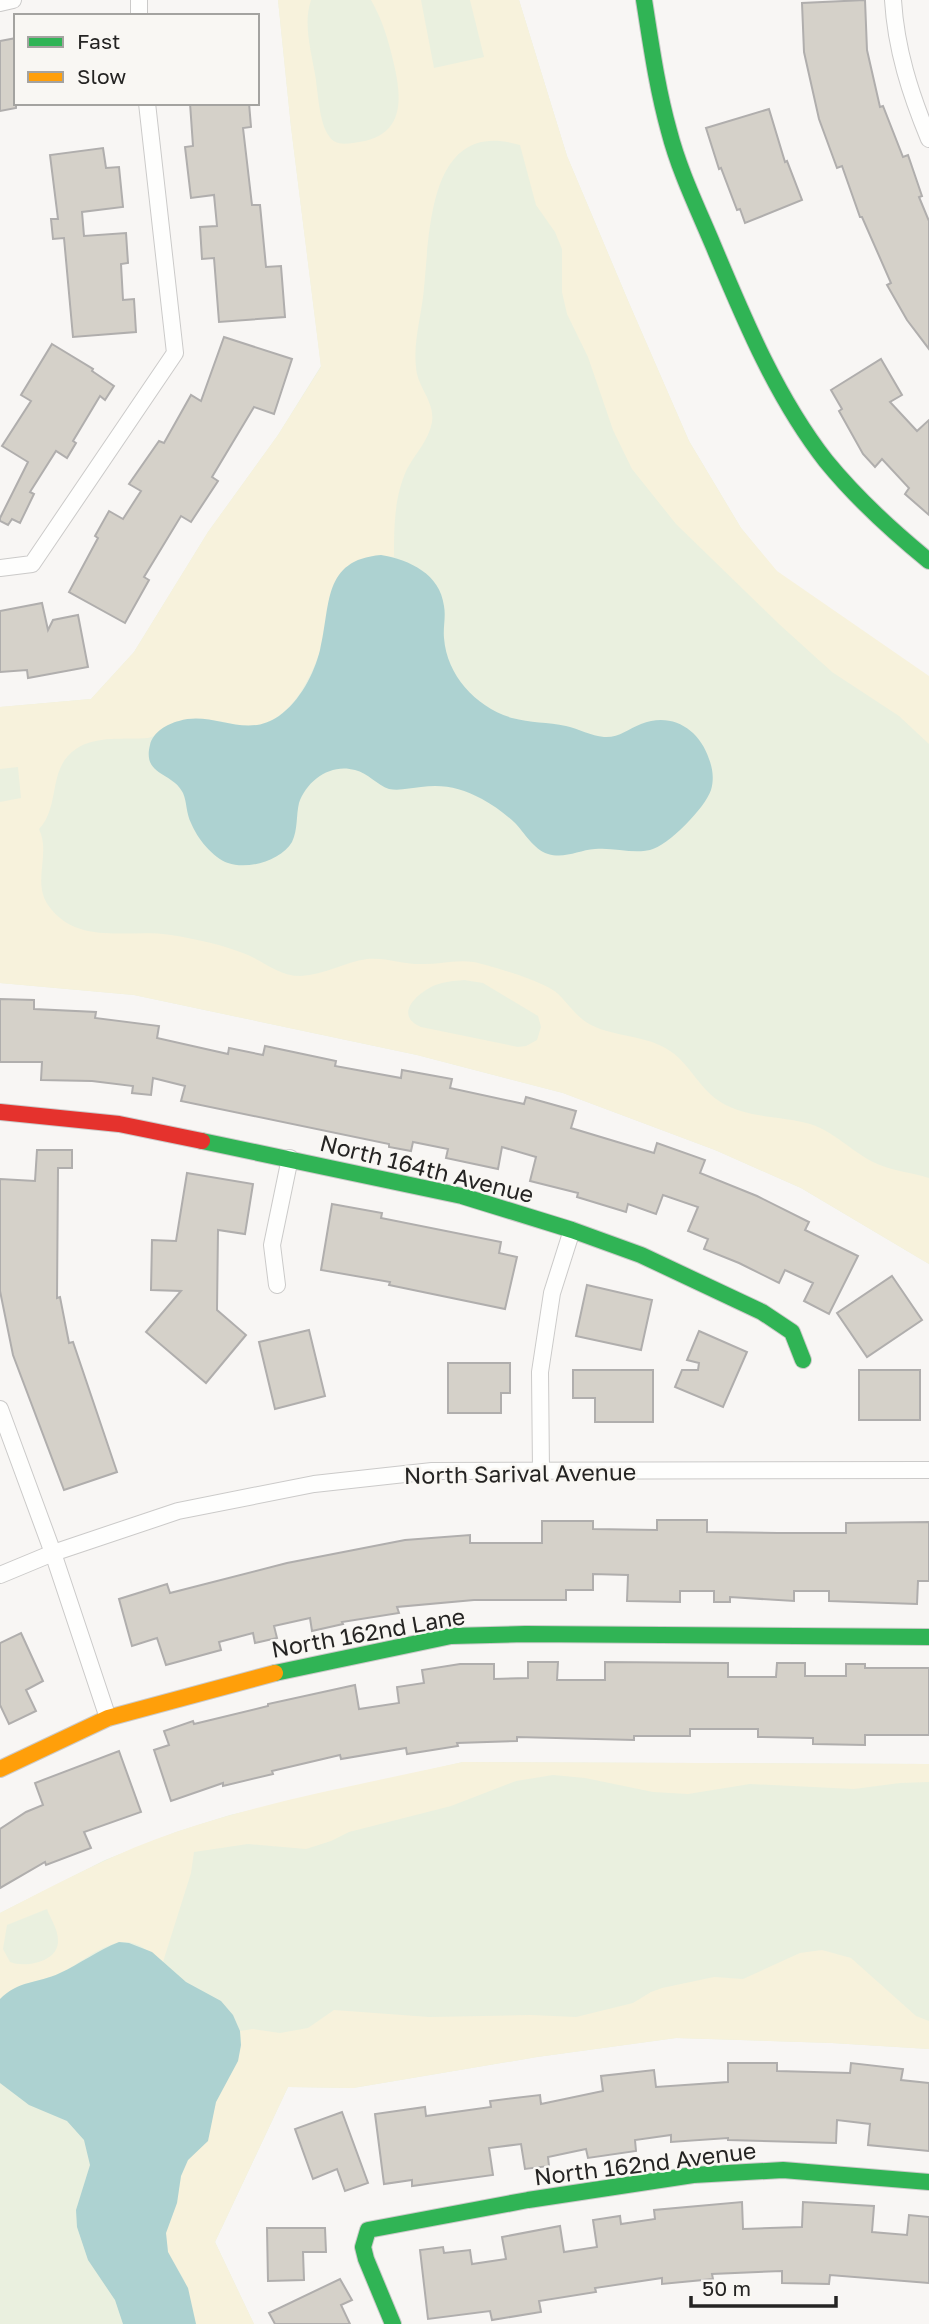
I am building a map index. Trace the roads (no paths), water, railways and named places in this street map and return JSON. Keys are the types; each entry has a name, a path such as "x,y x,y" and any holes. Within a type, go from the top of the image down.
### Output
{"street":[{"path":"0,3 13,0"},
{"path":"644,0 660,97 670,135 743,318 766,367 810,440 835,473 885,525 929,561"},
{"path":"893,0 902,65 929,139"},
{"path":"0,568 32,564 175,353 147,105"},
{"name":"North 164th Avenue","path":"0,1112 120,1124 462,1196 572,1230 641,1255 762,1312 792,1332 803,1360"},
{"path":"277,1285 272,1245 290,1158"},
{"path":"541,1471 540,1373 552,1293 572,1230"},
{"path":"0,1409 53,1553 108,1718"},
{"name":"North Sarival Avenue","path":"0,1575 53,1553 178,1511 314,1484 432,1471 929,1470"},
{"name":"North 162nd Lane","path":"0,1769 108,1718 259,1676 451,1636 524,1634 929,1637"},
{"name":"North 162nd Avenue","path":"393,2324 366,2259 363,2247 368,2230 528,2200 693,2175 783,2171 929,2182"}],"water":[{"path":"381,555 413,565 437,585 444,606 446,652 457,677 475,698 512,718 566,726 599,736 614,736 652,721 663,720 683,726 699,739 711,767 711,790 701,806 676,834 650,850 595,849 554,855 538,848 498,809 467,792 437,786 389,789 360,772 346,768 321,775 308,787 299,803 292,842 280,854 263,862 244,865 228,863 217,857 201,841 194,829 183,793 150,763 150,745 154,736 161,729 179,721 204,719 254,725 266,723 287,710 300,695 314,668 332,588 339,575 348,566 362,559"},
{"path":"119,1942 152,1952 186,1982 221,2001 233,2015 240,2031 238,2061 216,2102 208,2141 188,2160 181,2176 177,2203 166,2233 168,2252 188,2288 196,2324 123,2324 115,2300 88,2260 77,2227 76,2210 90,2165 84,2140 67,2121 29,2105 0,2083 0,1999 14,1988 60,1973"}]}
